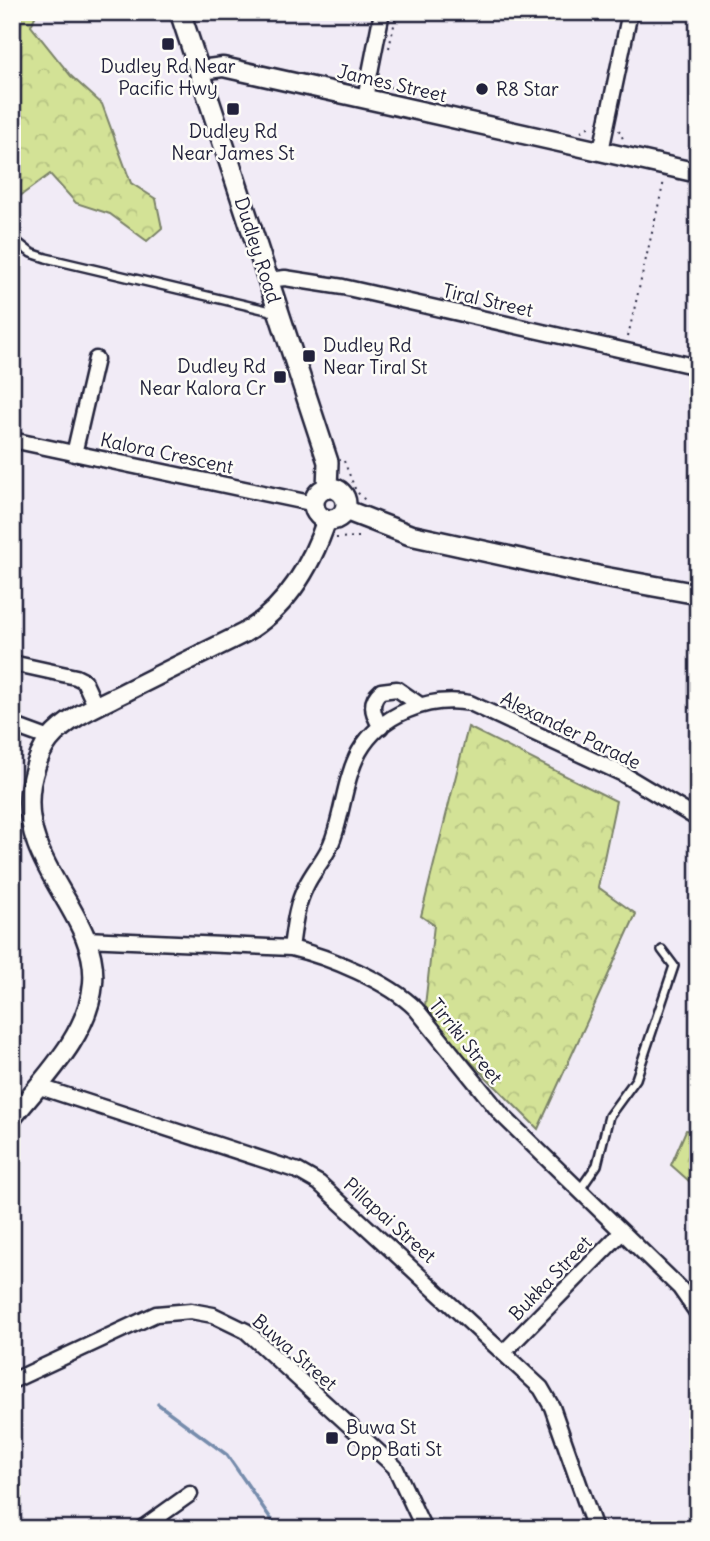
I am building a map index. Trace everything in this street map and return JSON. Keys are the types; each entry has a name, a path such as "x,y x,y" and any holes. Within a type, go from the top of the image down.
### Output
{"main road":[{"name":"Dudley Road","path":"180,12 328,462 321,496"},
{"path":"338,490 344,495 345,510 339,517 327,519 318,513 321,496 338,490"},
{"path":"345,510 410,535 598,576 698,594"}],"street":[{"path":"365,97 382,12"},
{"path":"601,151 630,12"},
{"name":"James Street","path":"200,71 223,67 698,173"},
{"name":"Tiral Street","path":"268,280 285,278 343,286 698,367"},
{"path":"74,454 96,359"},
{"name":"Kalora Crescent","path":"12,440 74,454 321,496"},
{"path":"12,1118 77,1032 87,1008 93,982 85,939 44,864 32,830 29,807 34,771 50,739 81,714 244,633 265,618 304,572 327,519"},
{"path":"12,663 76,677 83,681 96,707"},
{"path":"381,727 373,710 374,699 381,691 397,689 420,705"},
{"name":"Alexander Parade","path":"291,948 296,916 305,888 334,839 354,765 367,740 381,727 420,705 451,700 470,703 623,774 698,818"},
{"path":"12,725 50,739"},
{"name":"Tirriki Street","path":"85,939 291,948 314,954 406,999 502,1115 680,1289 698,1314"},
{"name":"Pillapai Street","path":"37,1086 308,1177 338,1198 505,1351 541,1388 552,1407 595,1529"},
{"name":"Bukka Street","path":"505,1351 622,1232"},
{"name":"Buwa Street","path":"12,1381 156,1314 191,1311 213,1315 246,1331 395,1467 424,1529"},
{"path":"141,1529 190,1494"}],"lane":[{"path":"12,238 31,253 46,258 278,312"},
{"path":"579,1191 597,1165 609,1116 636,1079 666,993 674,966 662,950"}],"path":[{"path":"388,51 397,12"},
{"path":"382,86 384,75"},
{"path":"624,351 667,166"},
{"path":"342,457 356,491 372,506"},
{"path":"335,540 340,536 359,537"}],"green space":[{"path":"12,12 37,12 31,26 71,76 102,104 131,183 156,199 162,228 147,241 110,214 76,203 50,174 12,202"},
{"path":"468,727 616,801 598,887 636,914 538,1129 424,1015 434,925 421,916"},
{"path":"686,1130 698,1132 698,1189 671,1165"}],"waterway":[{"path":"158,1404 227,1455 278,1529"}],"place":[{"name":"Dudley Rd Near Pacific Hwy","path":"168,44"},
{"name":"R8 Star","path":"482,89"},
{"name":"Dudley Rd Near James St","path":"233,109"},
{"name":"Dudley Rd Near Tiral St","path":"309,356"},
{"name":"Dudley Rd Near Kalora Cr","path":"280,377"},
{"name":"Buwa St Opp Bati St","path":"332,1438"}]}
